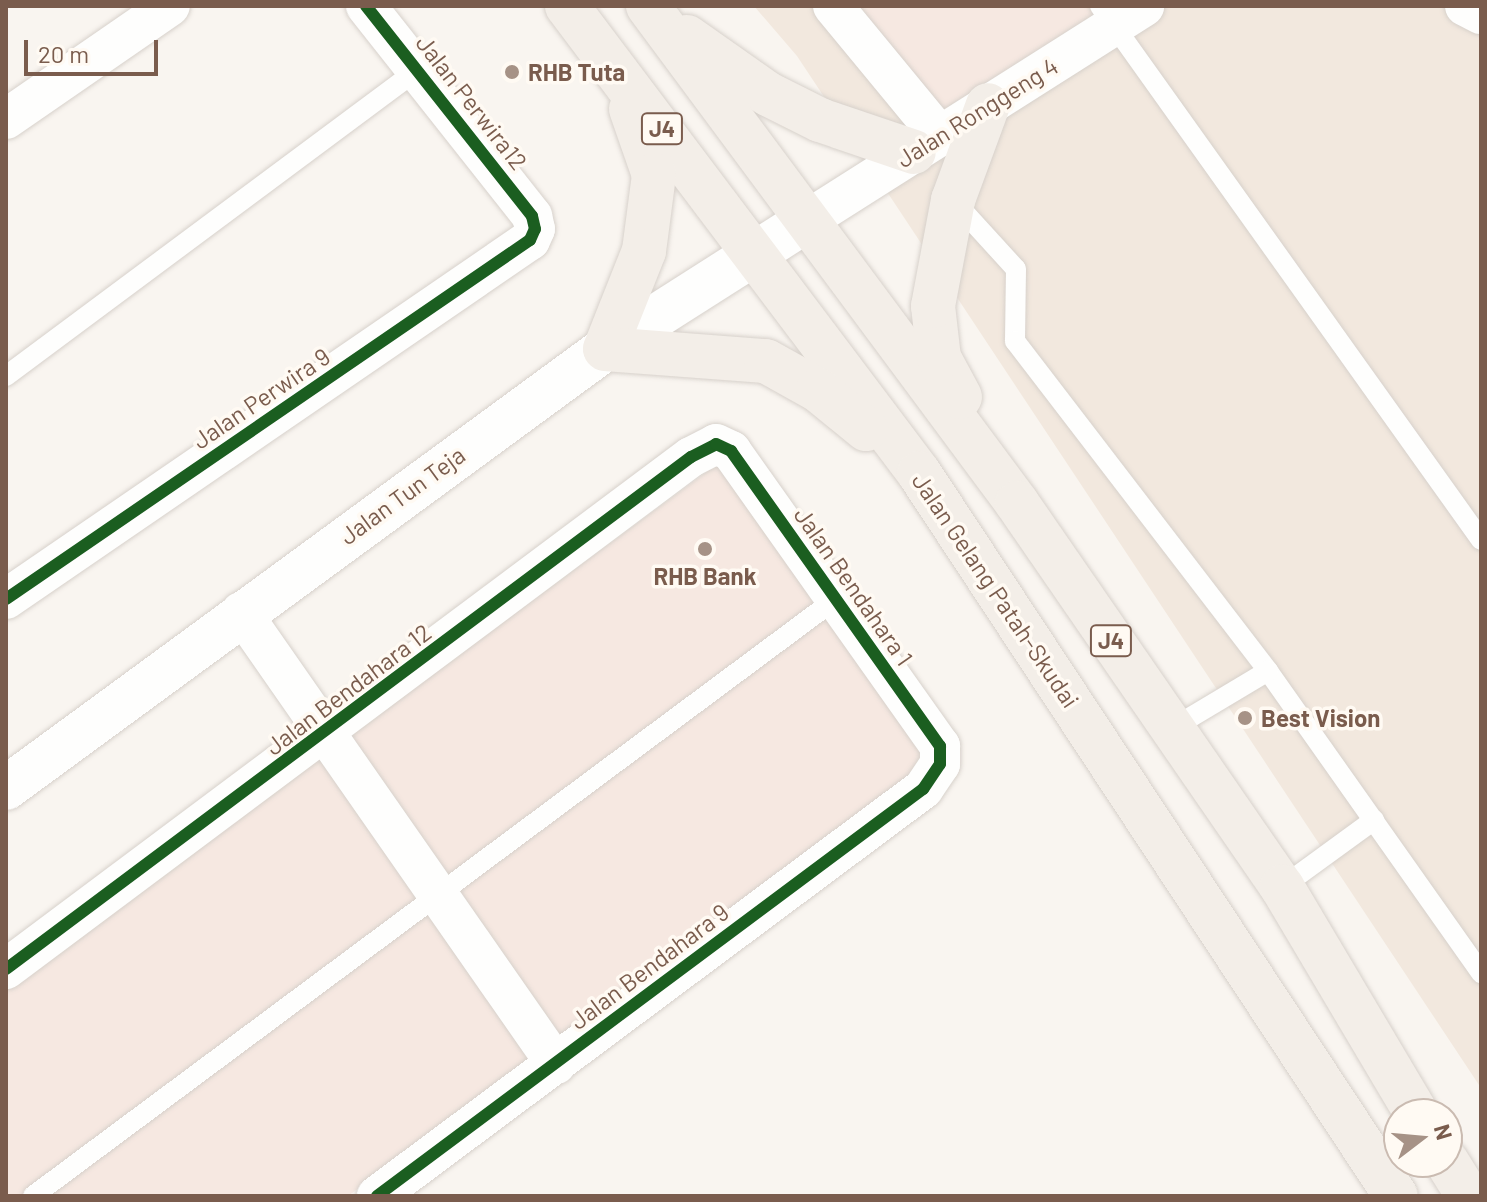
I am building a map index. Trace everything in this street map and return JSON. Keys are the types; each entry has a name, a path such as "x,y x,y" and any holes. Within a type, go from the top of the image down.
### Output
{"main road":[{"name":"Jalan Gelang Patah-Skudai","path":"567,6 919,473 1396,1196"},
{"path":"650,9 768,94 820,120 927,144"},
{"name":"J4","path":"650,9 1017,503 1282,887 1407,1098"},
{"path":"617,69 654,175 644,251 605,349 766,361 818,390 919,473"},
{"path":"988,105 953,200 933,306 939,358 1017,503"},
{"path":"1457,1178 1468,1196"}],"street":[{"path":"6,119 126,18 170,6"},
{"name":"Jalan Perwira12","path":"366,6 420,68 532,216 535,229"},
{"path":"833,6 927,144"},
{"path":"1465,6 1481,14"},
{"name":"Jalan Ronggeng 4","path":"809,219 988,105 1120,12"},
{"name":"Jalan Tun Teja","path":"6,788 241,612 605,349 809,219"},
{"name":"Jalan Perwira 9","path":"6,599 530,240 535,229"},
{"name":"Jalan Bendahara 1","path":"716,444 731,451 837,598 940,746 940,764"},
{"name":"Jalan Bendahara 12","path":"6,969 325,735 691,457 716,444"},
{"path":"241,612 556,1064"},
{"name":"Jalan Bendahara 9","path":"377,1196 923,789 940,764"}],"lane":[{"path":"1120,12 1481,540"},
{"path":"6,376 420,68"},
{"path":"953,200 1016,269 1015,341 1268,671 1481,973"},
{"path":"33,1196 440,897 837,598"},
{"path":"1171,729 1268,671"},
{"path":"1282,887 1374,820"}],"shaded area":[{"path":"754,6 1481,6 1481,1088 797,56"},
{"path":"855,6 1114,6 945,115"},
{"path":"720,462 924,752 906,782 348,1196 6,1196 6,989"}],"cycle path":[{"path":"6,599 530,240 535,229 532,216 366,6"},
{"path":"6,969 691,457 716,444 731,451 940,746 940,764 923,789 377,1196"}],"place":[{"name":"RHB Tuta","path":"512,72"},
{"name":"RHB Bank","path":"705,549"},
{"name":"Best Vision","path":"1245,718"}]}
